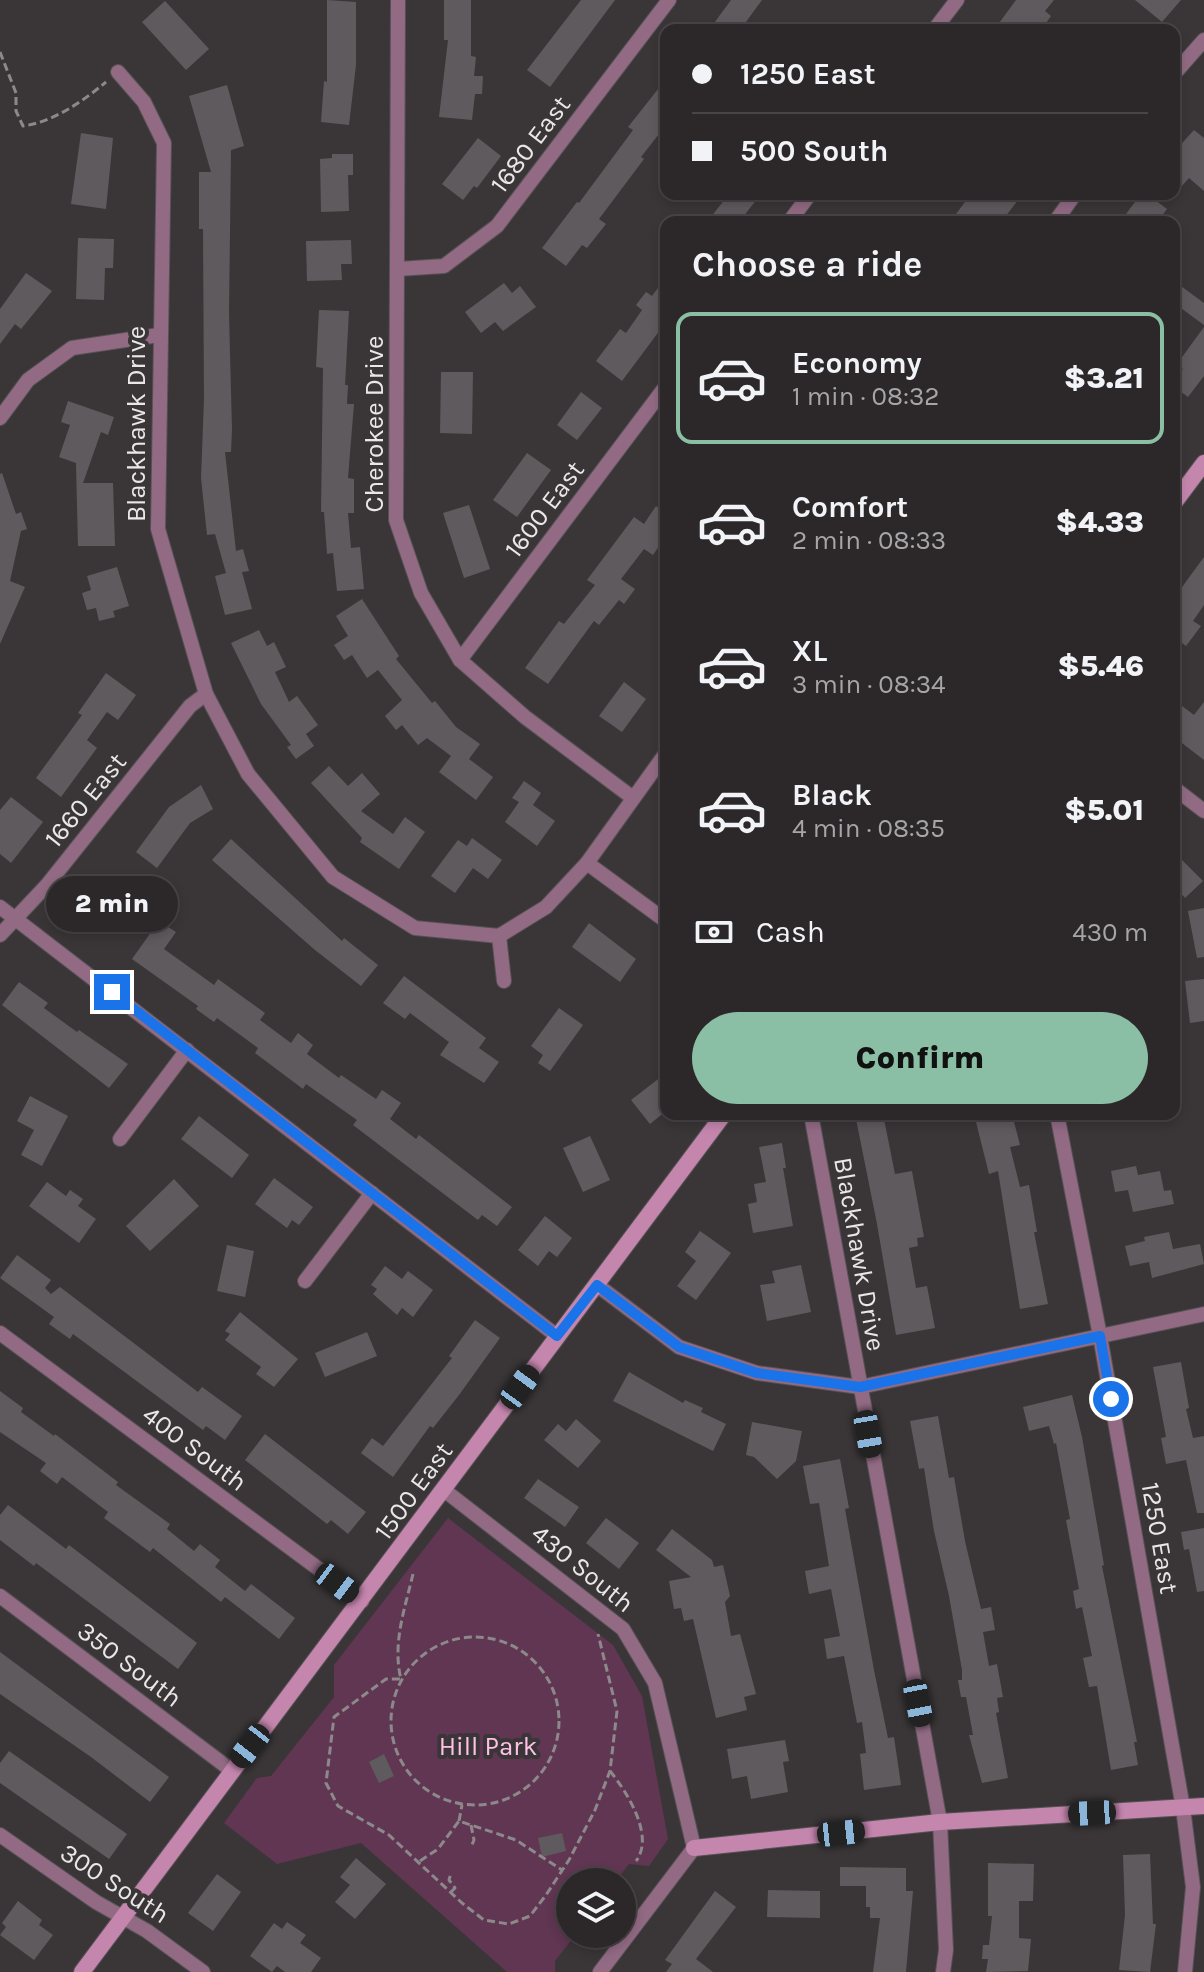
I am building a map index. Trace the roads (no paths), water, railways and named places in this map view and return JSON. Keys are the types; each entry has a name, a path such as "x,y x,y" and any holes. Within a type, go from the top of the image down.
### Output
{"street":[{"name":"Cherokee Drive","path":"398,0 396,520 421,593 460,660 525,717 633,798"},
{"name":"1680 East","path":"398,269 444,266 497,226 669,0"},
{"path":"939,24 957,0"},
{"path":"1180,67 1204,40"},
{"name":"Blackhawk Drive","path":"118,72 144,102 164,143 158,529 206,694 248,774 333,877 415,928 499,936"},
{"path":"0,418 28,380 72,348 159,335"},
{"name":"1600 East","path":"460,660 660,394"},
{"path":"1180,495 1204,463"},
{"name":"1660 East","path":"0,935 47,885 190,706 206,694"},
{"path":"504,981 499,936 546,907 587,863 660,761"},
{"path":"1180,793 1204,811"},
{"path":"587,863 660,917"},
{"path":"0,907 557,1336"},
{"path":"120,1139 187,1050"},
{"name":"1500 East","path":"82,1972 720,1120"},
{"name":"Blackhawk Drive","path":"812,1120 940,1822 946,1950 943,1972"},
{"name":"1250 East","path":"1058,1120 1100,1336 1183,1808 1193,1887 1185,1972"},
{"path":"305,1281 372,1193"},
{"path":"597,1285 679,1347 757,1373 860,1387 1204,1314"},
{"name":"400 South","path":"0,1333 362,1601"},
{"name":"430 South","path":"444,1490 623,1629 655,1683 694,1848"},
{"name":"350 South","path":"0,1596 231,1770"},
{"path":"600,1972 694,1848 940,1822 1204,1806"},
{"name":"300 South","path":"0,1835 121,1917 147,1931 203,1972"}],"park label":[{"name":"Hill Park","path":"488,1746"}]}
